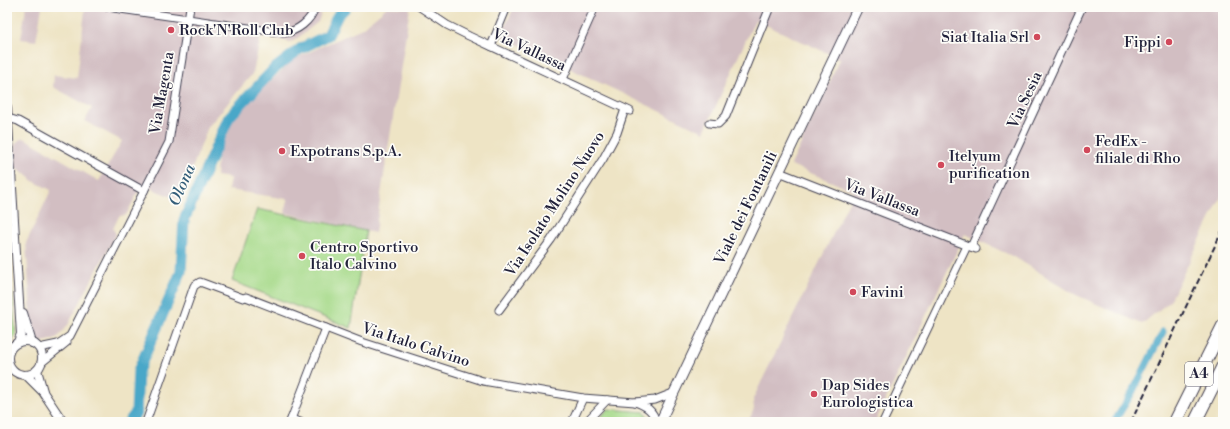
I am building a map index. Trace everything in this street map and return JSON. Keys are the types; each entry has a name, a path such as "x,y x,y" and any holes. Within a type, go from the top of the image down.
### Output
{"highway":[{"name":"A4","path":"1175,422 1223,326"},
{"name":"A4","path":"1195,422 1223,366"}],"main road":[{"name":"Viale dei Fontanili","path":"660,422 858,7"}],"street":[{"path":"107,7 278,32 291,32 308,19 314,7"},
{"name":"Via Magenta","path":"39,348 58,344 65,340 74,328 170,138 190,7"},
{"name":"Via Vallassa","path":"420,7 447,25 628,110"},
{"path":"491,46 508,7"},
{"path":"563,79 595,7"},
{"path":"709,123 718,124 726,116 770,7"},
{"name":"Via Sesia","path":"883,422 971,247 1082,7"},
{"path":"7,107 20,334 18,342"},
{"name":"Via Isolato Molino Nuovo","path":"499,310 550,240 603,159 628,110"},
{"path":"8,118 18,121 144,191"},
{"name":"Via Vallassa","path":"779,172 971,247"},
{"name":"Via Italo Calvino","path":"146,422 194,286 202,282 244,298 246,297 362,342 484,381 583,398 635,402"},
{"path":"18,295 32,343"},
{"name":"Via Magenta","path":"39,367 65,344 72,336 74,328"},
{"path":"300,422 290,420 326,328"},
{"path":"43,392 39,367 42,356 39,348 32,343 18,342 9,347 8,361 15,372 26,375 43,392 64,422"},
{"path":"26,375 39,367"},
{"path":"635,402 662,398 673,393"},
{"path":"572,422 583,398"},
{"path":"586,422 607,400"},
{"path":"635,402 645,406 652,412 656,422"}],"shaded area":[{"path":"26,7 42,7 36,41 21,39"},
{"path":"73,7 323,7 318,22 295,40 290,42 261,36 253,73 208,127 180,200 142,185 126,215 119,216 113,229 116,234 68,325 59,336 52,340 42,342 35,337 32,329 26,243 51,190 31,180 31,178 16,168 15,144 24,138 99,181 122,141 85,121 92,108 53,87 54,75 77,78 85,10"},
{"path":"387,7 410,8 375,233 285,213 288,199 228,190 230,178 216,176 217,154 232,122 245,105 294,59 362,28"},
{"path":"514,7 1223,7 1223,193 1170,301 1142,324 1074,294 1016,258 965,234 875,422 748,422 754,409 753,399 854,191 791,165 840,59 755,20 704,132 501,36"}],"green space":[{"name":"Centro Sportivo Italo Calvino","path":"257,209 366,231 351,328 232,281"},
{"path":"7,240 16,335 12,342 7,341"},
{"path":"608,409 645,412 650,422 596,422"}],"waterway":[{"name":"Olona","path":"129,422 136,413 138,371 181,272 184,220 229,117 274,69 300,49 328,35 338,15 346,7"},
{"path":"1114,422 1132,393 1163,332"}],"railway":[{"path":"1131,422 1223,229"}],"place":[{"name":"Rock'N'Roll Club","path":"171,30"},
{"name":"Siat Italia Srl","path":"1037,37"},
{"name":"Fippi","path":"1169,42"},
{"name":"FedEx - filiale di Rho","path":"1087,150"},
{"name":"Expotrans S.p.A.","path":"282,151"},
{"name":"Itelyum purification","path":"941,165"},
{"name":"Centro Sportivo Italo Calvino","path":"302,256"},
{"name":"Favini","path":"853,292"},
{"name":"Dap Sides Eurologistica","path":"814,394"}]}
